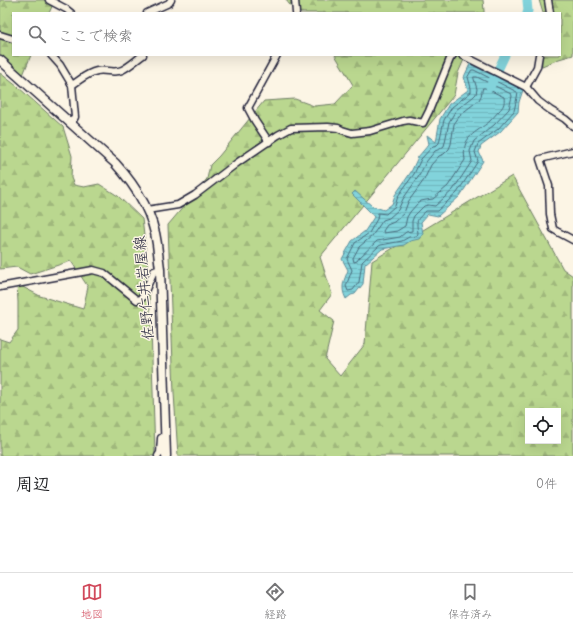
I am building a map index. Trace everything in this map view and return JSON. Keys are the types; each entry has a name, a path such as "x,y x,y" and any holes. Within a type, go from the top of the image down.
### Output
{"main road":[{"name":"佐野仁井岩屋線","path":"0,60 115,163 130,180 147,210 155,232 160,269 166,456"}],"street":[{"path":"49,0 70,12"},
{"path":"149,12 169,3 171,0"},
{"path":"295,0 296,12"},
{"path":"548,0 550,12"},
{"path":"0,35 12,34"},
{"path":"0,35 12,39"},
{"path":"51,56 60,64 72,85 75,117 71,124"},
{"path":"72,85 96,71 102,70 116,72 122,70 142,56"},
{"path":"269,142 248,108 276,56"},
{"path":"147,210 178,204 195,195 237,163 278,135 294,128 328,127 338,128 352,133 409,120 423,123 452,56"},
{"path":"464,56 526,87 538,101 573,126"},
{"path":"526,87 538,67 539,56"},
{"path":"573,151 540,159 549,186 550,214 553,229 573,240"},
{"path":"0,287 93,270 104,273 137,300 142,298 154,271 160,269"},
{"path":"158,456 160,453 161,438 165,436"}],"green space":[{"path":"0,0 55,0 49,12 12,12 12,56 31,56 23,75 0,56"},
{"path":"286,0 483,0 484,12 295,12"},
{"path":"539,0 573,0 573,55 542,66 541,56 561,56 561,12 543,12"},
{"path":"336,56 466,56 458,73 454,95 320,257 332,294 320,310 334,321 325,359 340,376 365,344 372,261 512,176 563,269 573,276 573,456 178,456 174,393 168,225 207,179 210,165 264,101 295,99 314,106 335,104 353,85"},
{"path":"0,73 63,127 72,156 71,178 74,185 84,187 99,184 118,196 142,219 147,260 151,326 155,456 0,456 0,339 9,342 18,330 17,284 40,296 83,309 88,287 71,261 30,274 17,267 0,269"}],"water":[{"path":"470,64 523,90 519,102 518,112 500,132 481,146 479,152 483,161 460,196 438,216 428,214 421,222 423,234 419,239 410,241 404,245 382,249 365,264 363,284 355,294 346,299 343,287 348,270 342,259 352,241 365,231 374,217 352,194 355,191 372,206 384,210 392,204 395,195 411,172 418,157 429,144 427,135 436,142 440,119 449,104 468,90 464,77"}],"waterway":[{"path":"527,0 528,12"},
{"path":"490,87 505,56"}]}
